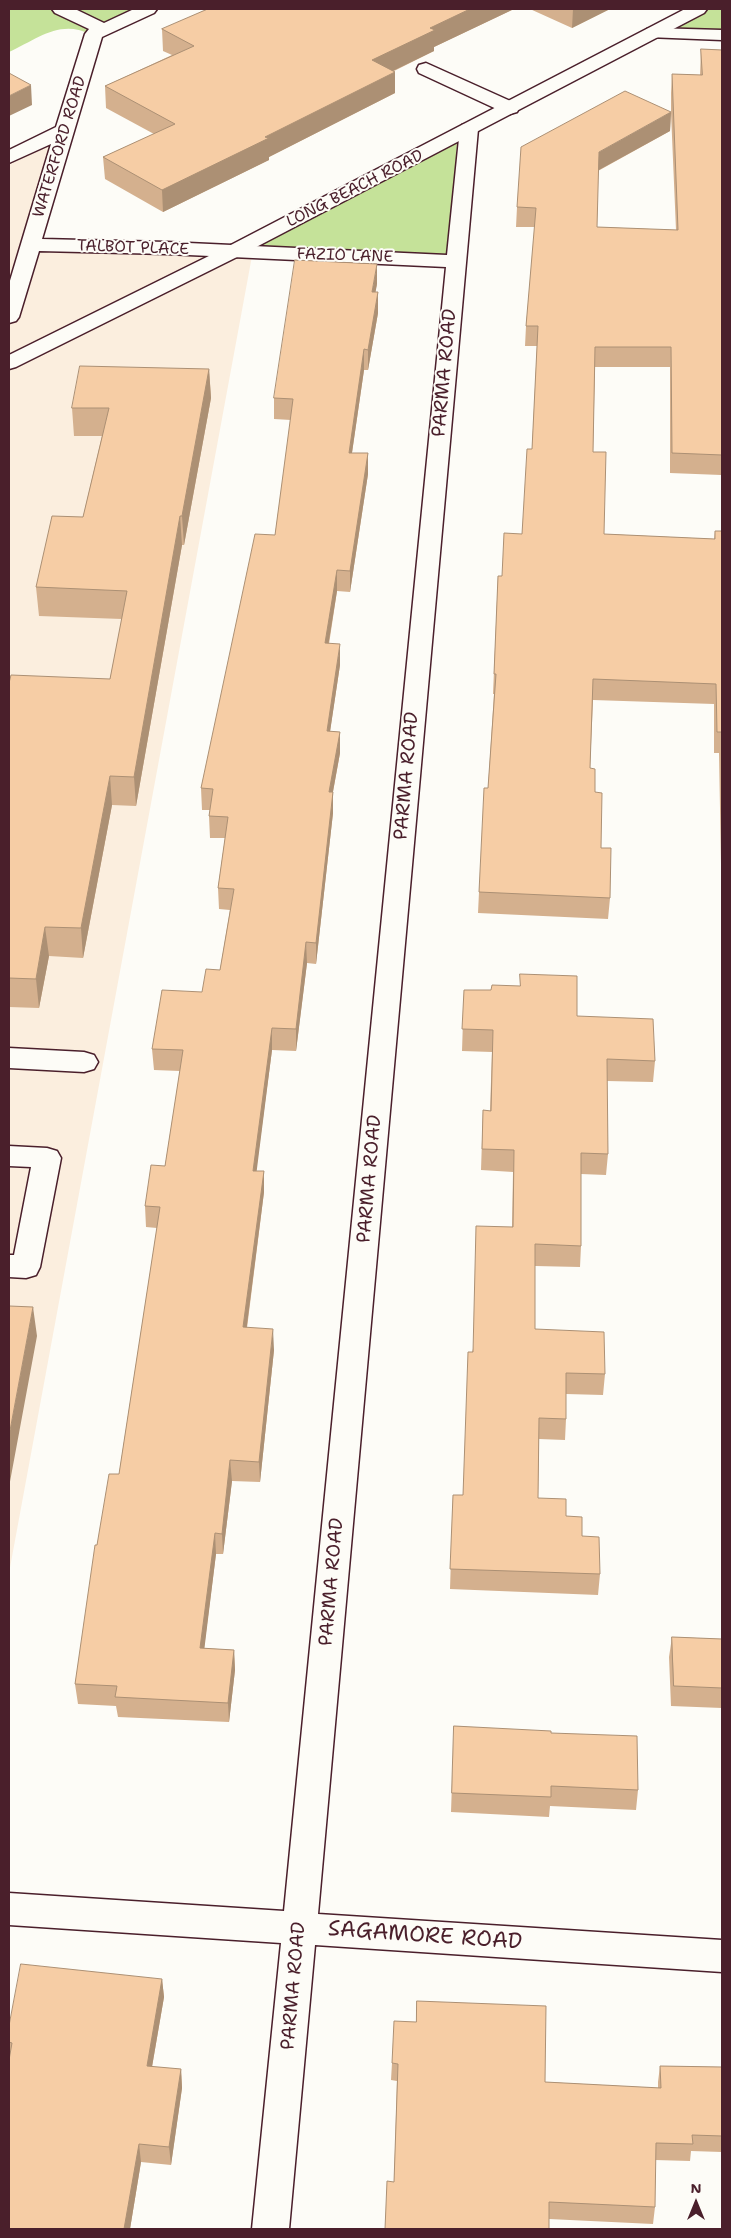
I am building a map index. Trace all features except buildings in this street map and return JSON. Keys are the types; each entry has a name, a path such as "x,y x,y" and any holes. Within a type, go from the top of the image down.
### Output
{"street":[{"path":"61,9 104,29"},
{"name":"WATERFORD ROAD","path":"9,317 94,34 148,9"},
{"name":"LONG BEACH ROAD","path":"9,363 234,251 698,9"},
{"path":"653,33 722,35"},
{"path":"426,68 510,108"},
{"name":"PARMA ROAD","path":"271,2229 469,129"},
{"path":"9,157 66,130"},
{"name":"TALBOT PLACE","path":"31,245 234,251"},
{"name":"FAZIO LANE","path":"234,251 456,260"},
{"path":"9,1058 84,1062"},
{"path":"9,1156 47,1158 26,1267 9,1266"},
{"name":"SAGAMORE ROAD","path":"9,1909 722,1956"}],"shaded area":[{"path":"57,139 27,249 252,256 9,1573 9,162"}],"green space":[{"path":"9,9 145,9 90,34 69,29 49,32 9,52"},
{"path":"707,9 722,9 722,33 666,30"},
{"path":"457,143 450,257 256,248"}]}
